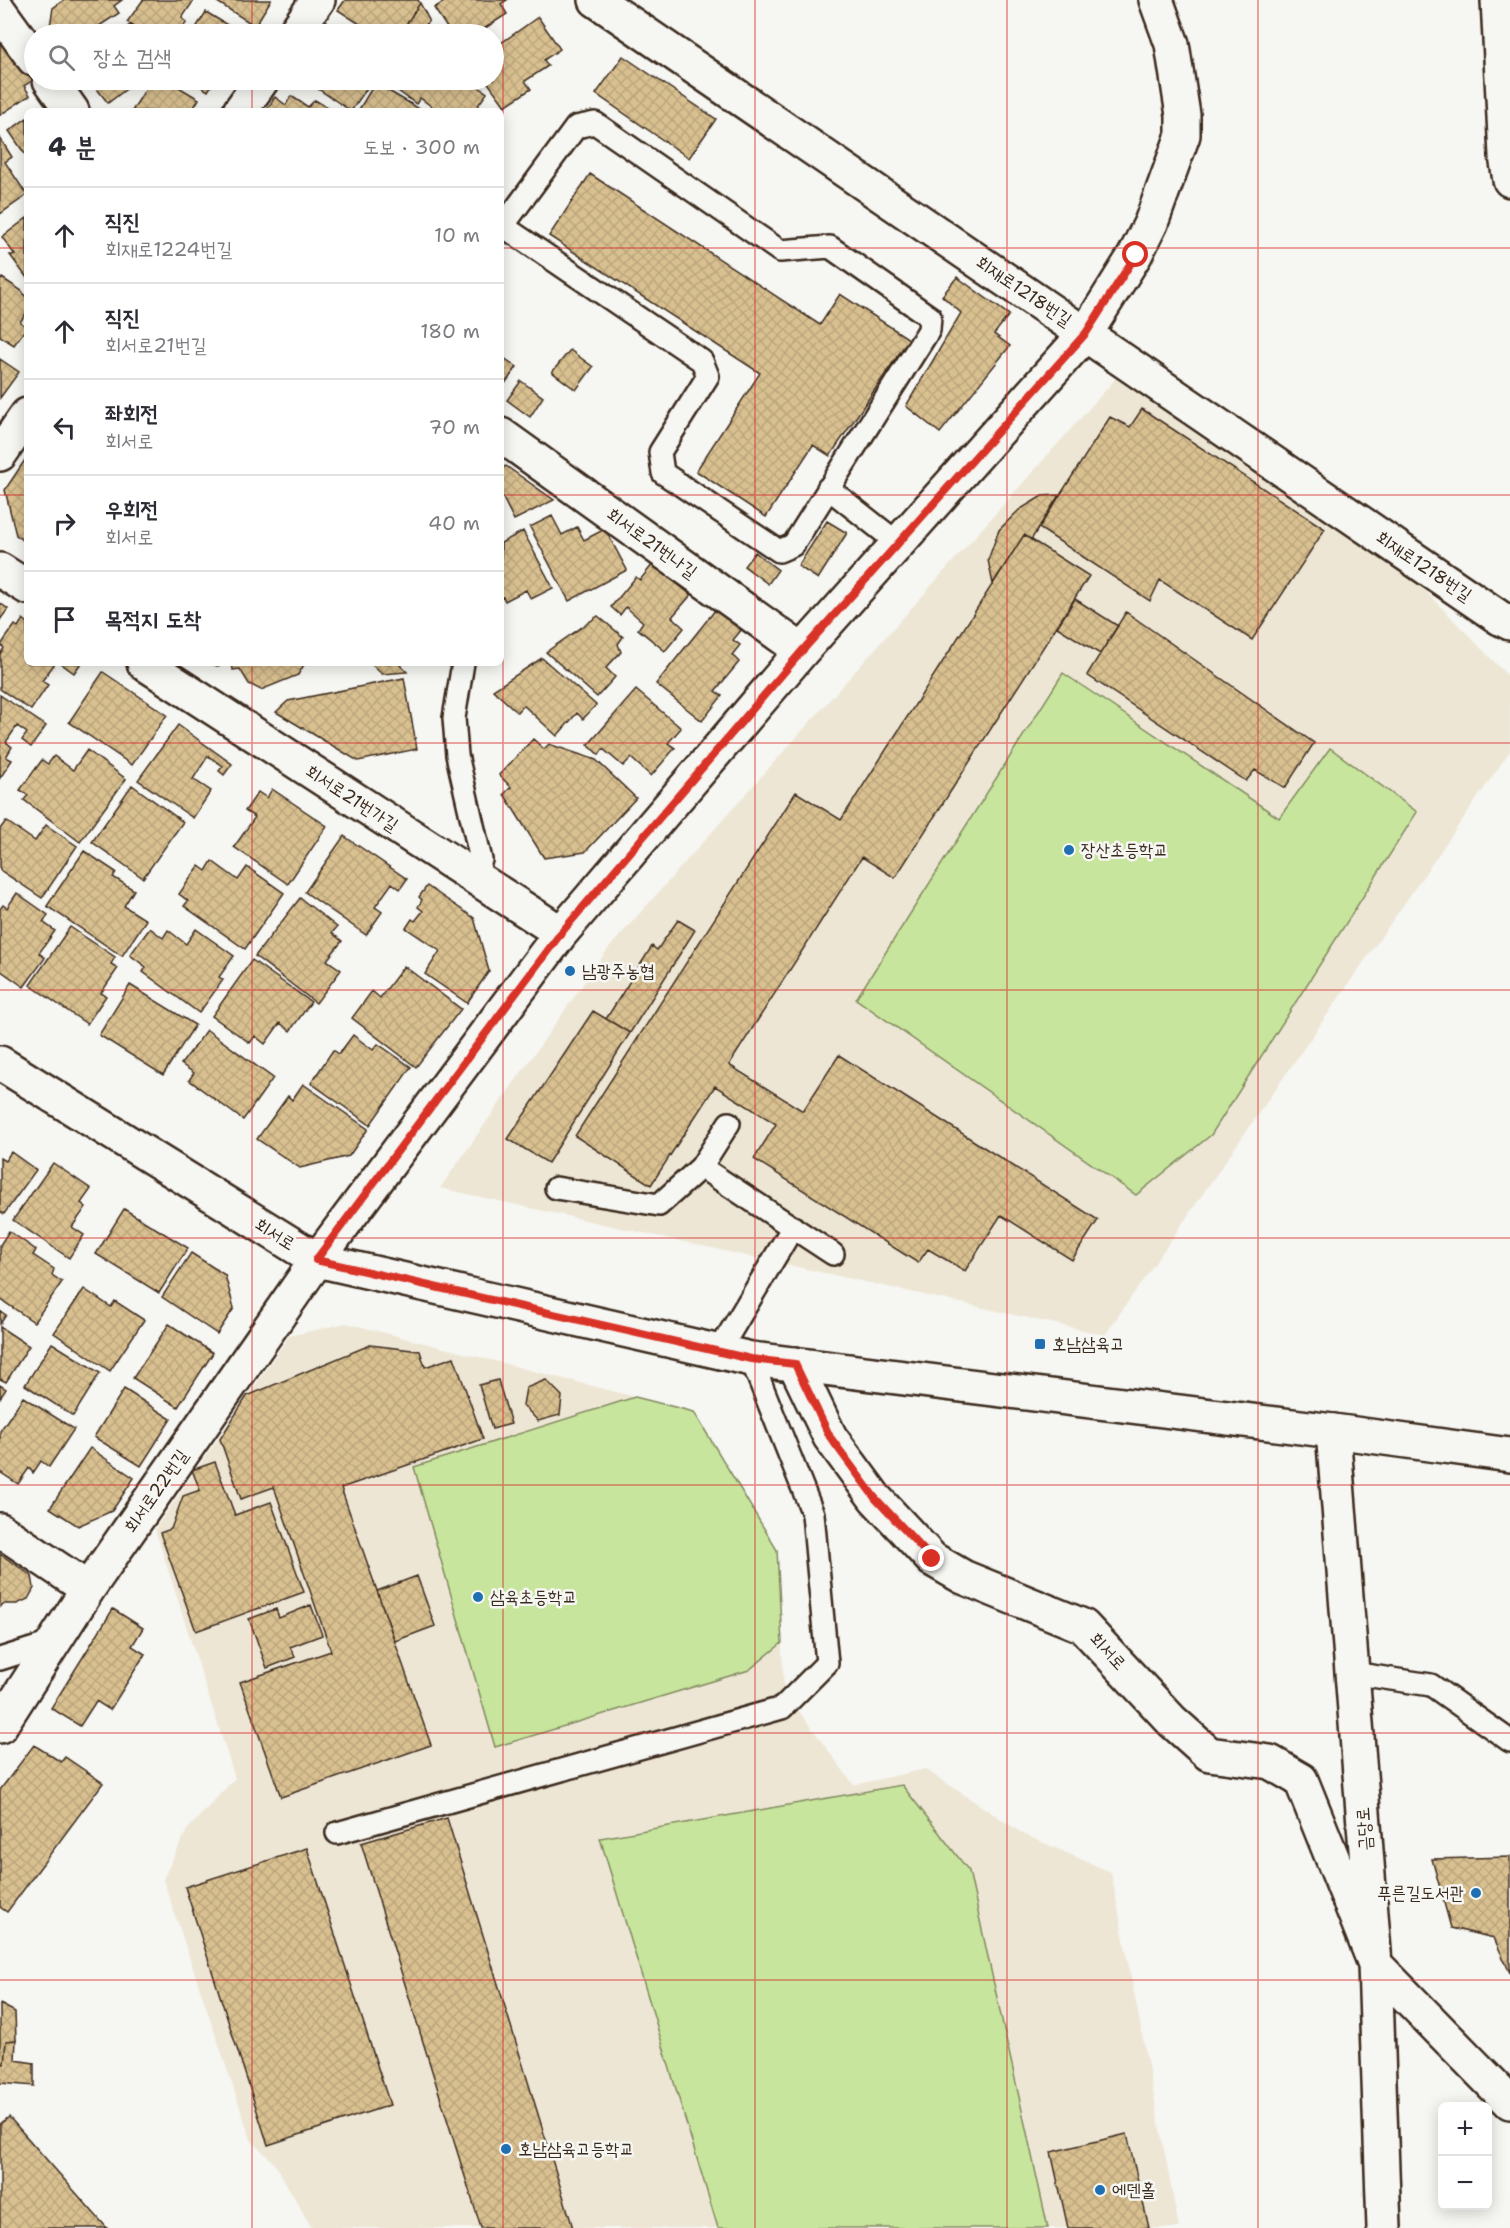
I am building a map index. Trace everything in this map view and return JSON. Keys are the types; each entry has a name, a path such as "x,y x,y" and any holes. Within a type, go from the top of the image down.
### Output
{"street":[{"path":"21,0 0,12 24,45"},
{"path":"301,24 318,0"},
{"name":"회재로1218번길","path":"596,0 1510,623"},
{"name":"회서로22번길","path":"0,1725 88,1589 316,1260 561,933 802,651 1086,333 1141,244 1183,135 1183,115 1172,44 1156,0"},
{"path":"1498,0 1506,156 1510,180"},
{"path":"57,90 70,108"},
{"path":"242,108 255,90"},
{"path":"0,454 24,419"},
{"name":"회서로21번나길","path":"504,437 802,651"},
{"path":"0,570 24,585"},
{"name":"회서로21번가길","path":"149,666 561,933"},
{"name":"회서로","path":"0,1063 316,1260 751,1359 1510,1455"},
{"name":"회서로","path":"795,1364 830,1437 875,1498 932,1559 963,1577 1083,1626 1172,1721 1209,1754 1270,1762 1301,1780 1374,1964"},
{"name":"금당로","path":"1333,1431 1374,1964 1384,2228"},
{"path":"0,1530 88,1589"},
{"path":"1374,1964 1510,2102"}],"lane":[{"path":"504,225 576,127 595,123 780,251 830,247 930,317 929,330 793,545 779,551 663,473 660,452 708,376 702,361 504,227"},
{"path":"828,488 899,544"},
{"path":"462,666 454,718 456,755 481,860 475,878"},
{"path":"556,1188 658,1205 701,1167 729,1123"},
{"path":"701,1167 833,1254"},
{"path":"719,1351 793,1227"},
{"path":"338,1833 782,1708 827,1663 813,1514 751,1359"},
{"path":"0,1659 54,1642"},
{"path":"1352,1673 1431,1685 1510,1742"}],"shaded area":[{"name":"장산초등학교","path":"1118,376 1402,567 1510,678 1510,751 1105,1335 440,1188 608,949"},
{"path":"346,1323 694,1412 777,1550 784,1691 854,1785 925,1769 1025,1835 1111,1872 1179,2228 312,2228 274,2163 251,2140 163,1879 187,1830 235,1778 155,1529 289,1336"}],"green space":[{"path":"1063,673 1279,818 1330,748 1417,812 1211,1135 1136,1195 856,999"},
{"path":"635,1397 694,1412 777,1550 782,1643 749,1670 495,1747 414,1467"},
{"path":"902,1785 969,1871 1048,2228 718,2228 600,1838"}],"building":[{"path":"64,0 122,0 114,6 119,13 102,24 50,24 53,8"},
{"path":"143,0 194,0 182,18 187,22 186,24 130,24 127,22"},
{"path":"214,0 271,0 256,24 252,24"},
{"path":"345,0 418,0 420,3 406,24 360,24 338,10"},
{"path":"447,0 507,0 501,4 507,14 491,24 444,24 434,8"},
{"path":"420,3 429,20 426,24 406,24"},
{"path":"206,12 226,24 198,24"},
{"path":"538,17 560,49 544,60 548,66 525,81 531,89 505,106 493,90 504,90 504,41"},
{"path":"0,42 9,46 24,67 24,90 30,95 0,115"},
{"path":"623,56 716,119 689,158 596,94"},
{"path":"98,90 125,90 108,103"},
{"path":"145,90 184,90 199,99 194,108 134,108"},
{"path":"320,90 366,90 353,108 347,108"},
{"path":"371,90 387,90 418,108 360,108"},
{"path":"397,90 483,90 487,93 476,108 434,108 420,98 416,104"},
{"path":"291,96 308,107 315,100 328,108 268,108 275,97 286,105"},
{"path":"24,120 24,153 9,131"},
{"path":"0,138 12,157 5,162 24,190 24,197 0,214"},
{"path":"590,174 820,325 840,294 909,339 830,456 813,445 766,517 696,471 760,373 549,236"},
{"path":"24,220 24,274 10,255 15,255 2,237"},
{"path":"957,277 1009,315 994,334 1010,346 940,433 906,406 961,313 942,296"},
{"path":"2,278 24,294 24,316 20,322 24,325 24,331 14,345 0,336 0,281"},
{"path":"570,350 593,367 576,390 552,372"},
{"path":"504,358 517,367 504,385"},
{"path":"0,359 19,372 0,398"},
{"path":"521,381 543,397 530,417 507,400"},
{"path":"1142,409 1325,529 1252,640 1160,580 1150,601 1039,528 1110,417 1130,427"},
{"path":"24,462 24,541 16,535 5,490"},
{"path":"504,467 554,500 514,520 504,500"},
{"path":"1059,495 1031,540 1024,535 993,584 988,560 999,530 1019,510 1042,496"},
{"path":"552,516 562,535 577,527 584,540 605,529 627,570 569,601 530,527"},
{"path":"827,521 847,533 818,579 798,566"},
{"path":"523,531 553,588 531,599 526,590 505,601 504,541"},
{"path":"1024,535 1089,576 895,878 862,857 729,1065 803,1111 839,1055 1098,1220 1072,1260 1001,1215 965,1271 928,1249 918,1263 754,1159 776,1124 715,1086 651,1185 575,1136 796,792 841,820"},
{"path":"755,552 778,570 768,584 744,566"},
{"path":"653,564 691,595 672,617 684,628 665,651 638,629 643,622 626,607 620,615 611,607 636,577 640,580"},
{"path":"1075,599 1118,626 1100,654 1057,627"},
{"path":"0,603 8,609 0,620"},
{"path":"716,609 742,629 733,640 740,645 732,655 739,662 715,691 722,696 702,721 656,684"},
{"path":"1126,612 1314,743 1285,788 1255,770 1246,781 1087,675"},
{"path":"598,616 623,637 618,644 621,652 606,668 615,677 597,697 546,652"},
{"path":"23,619 24,666 53,666 42,681 48,685 31,710 0,689 0,654 4,648 1,645 15,625 18,627"},
{"path":"542,658 596,705 583,719 577,713 557,736 523,705 517,712 493,690"},
{"path":"64,666 79,666 74,673"},
{"path":"232,666 303,666 298,675 261,690 249,684 240,669 233,670"},
{"path":"373,666 401,666 407,672 382,674"},
{"path":"103,672 167,715 132,765 69,722"},
{"path":"404,678 417,749 358,761 276,712 288,701"},
{"path":"636,690 681,728 668,743 675,748 651,776 631,758 623,766 603,749 599,755 588,745"},
{"path":"0,695 46,726 31,747 22,740 27,733 17,726 6,742 12,747 6,757 12,760 0,778"},
{"path":"178,725 232,764 224,775 219,771 223,766 208,756 193,779 211,791 193,818 138,780"},
{"path":"533,739 544,749 549,744 596,760 636,798 585,852 544,858 504,794 511,787 499,775"},
{"path":"87,750 126,779 80,842 24,800 28,795 20,790 42,760 48,764 54,756 73,770"},
{"path":"132,785 183,822 143,878 92,842"},
{"path":"272,789 327,826 288,884 234,847 255,817 245,811 258,792 267,798"},
{"path":"6,821 35,841 46,825 77,846 42,898 0,870 0,829"},
{"path":"344,836 407,879 400,889 392,883 375,907 382,912 366,935 305,892"},
{"path":"84,851 116,872 113,877 134,890 124,906 146,920 122,956 47,906"},
{"path":"212,861 238,880 247,867 284,893 245,949 184,906 188,901 179,894 199,866 206,871"},
{"path":"427,886 474,918 489,971 467,1003 425,974 440,951 406,928 412,919 415,921 423,911 418,907 422,900 419,897"},
{"path":"17,893 48,915 43,922 55,931 39,953 45,958 24,987 0,970 0,909 3,905 7,908"},
{"path":"300,898 337,927 332,933 342,941 327,960 341,970 316,1003 255,956"},
{"path":"678,920 695,930 630,1033 606,1019 652,946 657,950"},
{"path":"70,927 115,957 111,964 118,968 101,993 106,996 87,1024 30,985"},
{"path":"150,928 163,938 168,930 186,944 196,929 234,956 219,977 223,980 199,1013 143,972 146,967 130,955"},
{"path":"252,960 311,1002 290,1031 280,1023 265,1044 255,1036 250,1043 212,1016"},
{"path":"404,966 461,1009 416,1067 352,1018 372,991 380,998"},
{"path":"130,985 195,1025 163,1075 99,1035"},
{"path":"593,1011 630,1033 548,1163 508,1139"},
{"path":"207,1030 273,1078 243,1120 189,1080 194,1073 181,1064"},
{"path":"353,1035 373,1050 378,1044 411,1067 370,1125 311,1083 333,1050 339,1054"},
{"path":"303,1084 368,1129 349,1156 300,1168 257,1139 288,1096 292,1100"},
{"path":"11,1152 36,1170 4,1214 0,1211 0,1158 5,1161"},
{"path":"53,1163 91,1189 81,1203 86,1207 72,1227 84,1235 69,1258 13,1220"},
{"path":"124,1209 188,1248 159,1293 96,1254"},
{"path":"9,1231 36,1250 33,1255 54,1269 52,1275 62,1282 34,1322 0,1299 0,1245"},
{"path":"191,1253 225,1275 234,1308 217,1334 162,1297"},
{"path":"84,1289 111,1307 115,1301 144,1320 110,1371 54,1333"},
{"path":"0,1311 6,1315 0,1324"},
{"path":"169,1324 213,1353 178,1407 133,1378"},
{"path":"0,1327 29,1346 6,1382 0,1379"},
{"path":"52,1343 100,1373 73,1416 25,1385"},
{"path":"370,1345 420,1351 425,1367 454,1357 483,1439 341,1488 431,1745 281,1797 240,1682 331,1651 274,1487 241,1499 220,1439 247,1396"},
{"path":"498,1380 511,1424 492,1429 479,1385"},
{"path":"546,1380 562,1396 560,1415 538,1421 523,1405 526,1388"},
{"path":"0,1385 6,1389 0,1398"},
{"path":"124,1389 171,1419 141,1466 94,1437"},
{"path":"23,1397 74,1429 49,1467 41,1461 33,1473 29,1468 18,1484 0,1472 0,1431"},
{"path":"90,1448 134,1478 112,1511 78,1526 50,1508"},
{"path":"215,1462 235,1515 271,1502 304,1592 196,1631 160,1533 171,1529 183,1496 200,1490 192,1470"},
{"path":"0,1554 32,1576 34,1588 28,1599 17,1604 3,1604 0,1607"},
{"path":"417,1576 435,1626 395,1641 377,1591"},
{"path":"311,1605 322,1635 290,1647 295,1657 267,1668 249,1619 276,1609 279,1618"},
{"path":"113,1609 143,1628 132,1646 145,1654 110,1710 96,1701 80,1726 51,1708"},
{"path":"34,1745 61,1762 65,1757 103,1783 7,1912 0,1907 0,1790"},
{"path":"447,1818 573,2228 481,2228 361,1843"},
{"path":"307,1848 390,2105 268,2145 185,1887"},
{"name":"푸른길도서관","path":"1510,1857 1510,1973 1494,1938 1451,1928 1432,1859"},
{"path":"0,2004 15,2012 16,2040 6,2041 4,2064 0,2063"},
{"path":"16,2040 15,2060 34,2063 34,2086 0,2083 0,2063 4,2064 6,2041"},
{"path":"9,2117 107,2228 0,2228 0,2124"},
{"name":"에덴홀","path":"1127,2134 1149,2228 1068,2228 1051,2152"}],"place":[{"name":"장산초등학교","path":"1069,850"},
{"name":"남광주농협","path":"570,971"},
{"name":"호남삼육고","path":"1040,1344"},
{"name":"삼육초등학교","path":"478,1597"},
{"name":"푸른길도서관","path":"1476,1893"},
{"name":"호남삼육고등학교","path":"506,2149"},
{"name":"에덴홀","path":"1100,2190"}],"route":[{"path":"932,1559 875,1498 830,1437 795,1364 751,1359 316,1260 561,933 802,651 1086,333 1136,255"}]}
